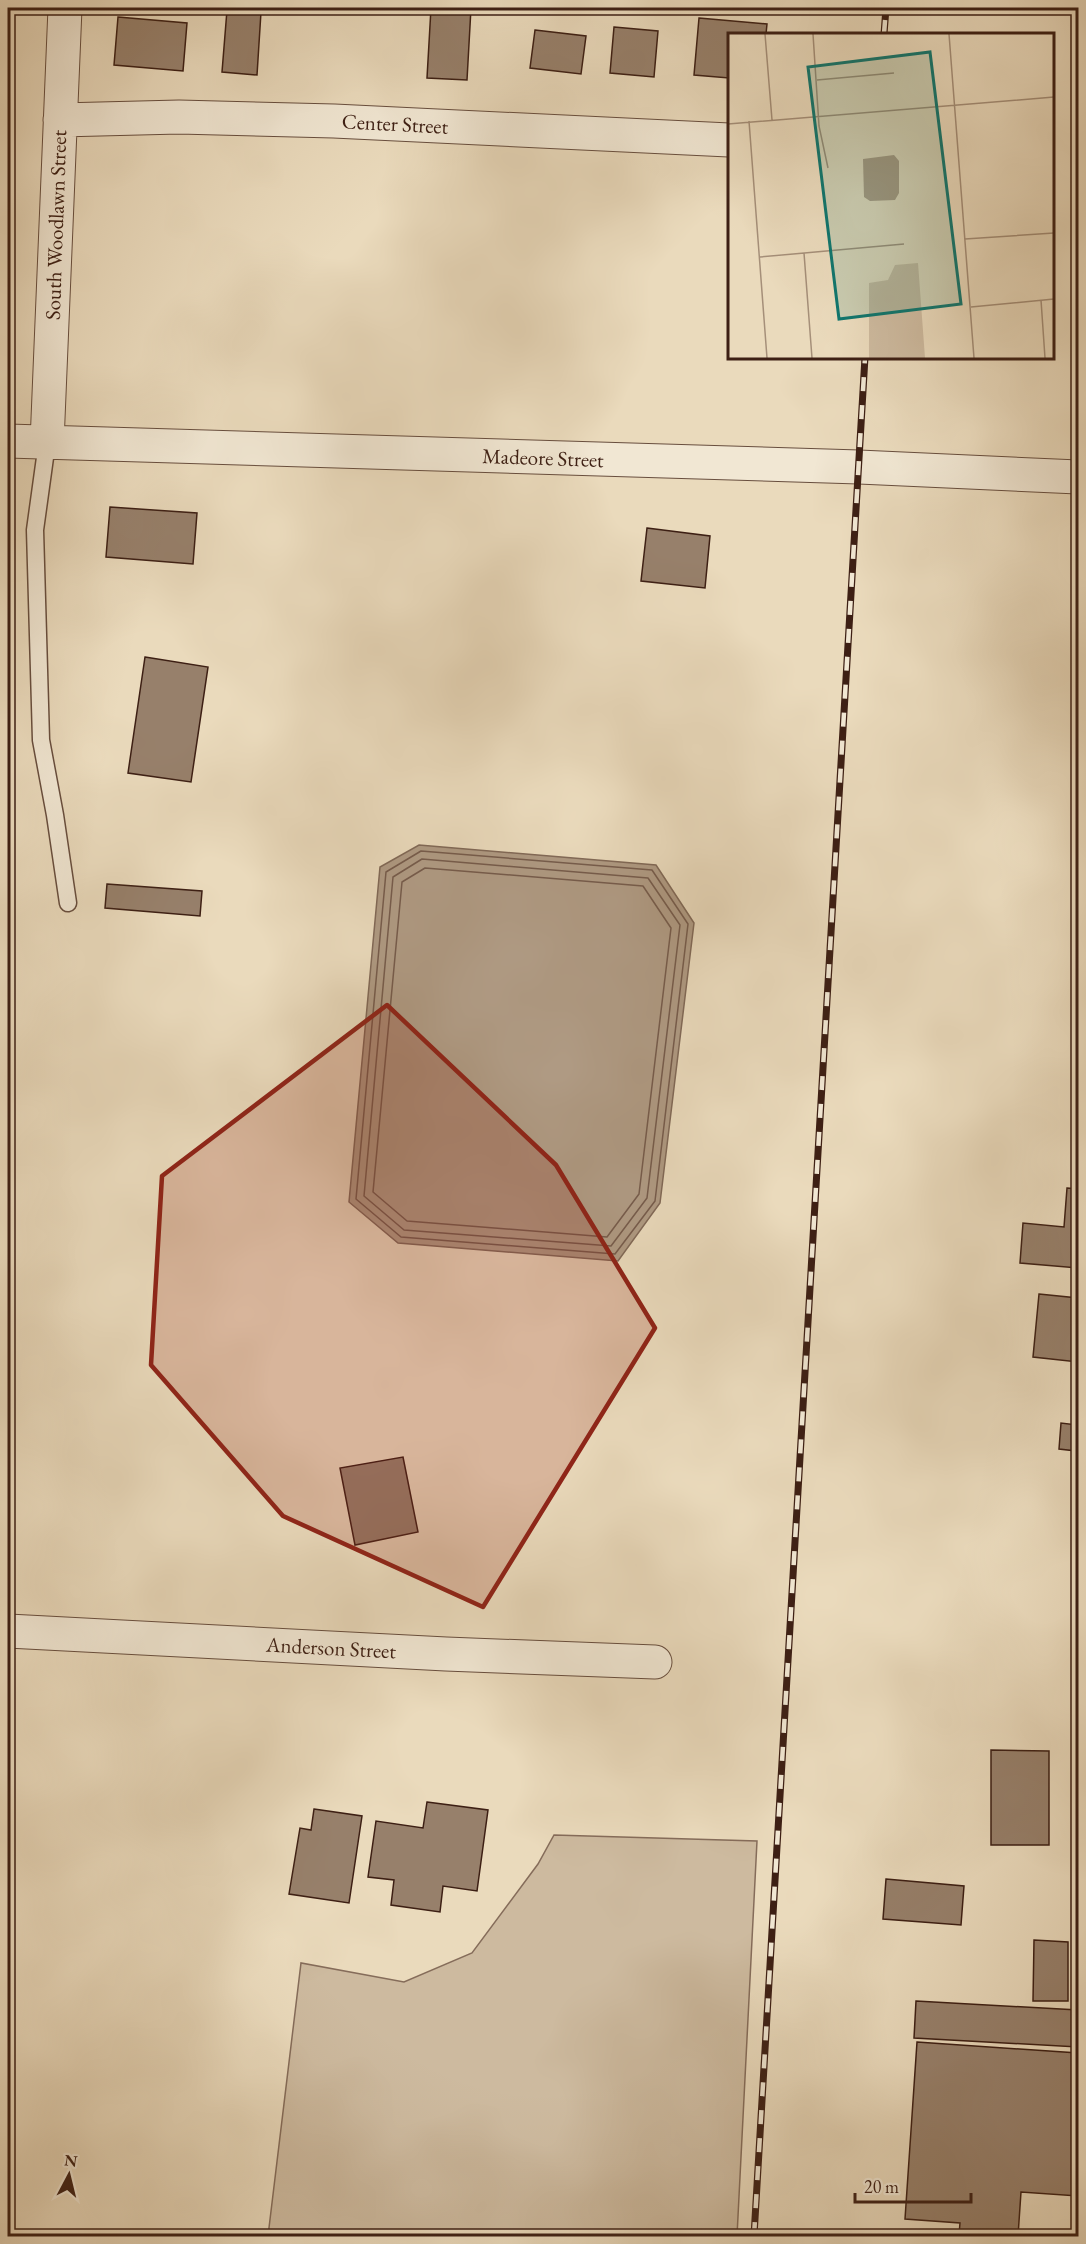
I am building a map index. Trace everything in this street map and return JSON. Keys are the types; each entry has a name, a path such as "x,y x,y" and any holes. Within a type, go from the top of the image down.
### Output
{"street":[{"name":"South Woodlawn Street","path":"47,443 65,8"},
{"name":"Center Street","path":"60,120 179,117 334,121 728,140"},
{"name":"Madeore Street","path":"8,441 859,467 1078,477"},
{"name":"Anderson Street","path":"8,1631 446,1654 655,1662"}],"lane":[{"path":"47,443 34,530 41,740 68,903"}],"highlighted area":[{"path":"387,1005 556,1165 655,1328 483,1607 283,1516 151,1365 162,1176"}],"shaded area":[{"path":"554,1835 757,1841 737,2236 268,2236 301,1963 404,1982 472,1953 538,1864"}],"water":[{"path":"419,845 656,865 694,923 660,1203 618,1261 398,1243 349,1202 380,867"}],"building":[{"path":"431,8 471,8 467,80 427,78"},
{"path":"227,10 261,12 257,75 222,72"},
{"path":"118,17 187,23 183,71 114,65"},
{"path":"699,18 767,24 766,33 728,33 728,78 694,75"},
{"path":"614,27 658,31 654,77 610,73"},
{"path":"535,30 586,36 581,74 530,68"},
{"path":"110,507 197,513 193,564 106,557"},
{"path":"647,528 710,536 705,588 641,581"},
{"path":"145,657 208,667 191,782 128,773"},
{"path":"107,884 202,891 200,916 105,908"},
{"path":"1067,1188 1078,1189 1078,1268 1020,1263 1023,1223 1064,1227"},
{"path":"1039,1294 1078,1298 1078,1362 1033,1357"},
{"path":"1078,1414 1078,1488 1073,1488 1076,1451 1059,1449 1061,1423 1077,1425"},
{"path":"403,1457 418,1532 355,1545 340,1468"},
{"path":"991,1750 1049,1751 1049,1845 991,1845"},
{"path":"427,1802 488,1810 477,1891 443,1886 440,1912 391,1905 394,1880 368,1877 376,1821 423,1828"},
{"path":"314,1809 362,1816 349,1903 289,1894 300,1828 311,1830"},
{"path":"886,1879 964,1886 961,1925 883,1919"},
{"path":"1034,1940 1068,1942 1068,2001 1033,2001"},
{"path":"916,2001 1078,2010 1078,2047 914,2038"},
{"path":"917,2042 1078,2053 1078,2196 1021,2192 1018,2236 959,2235 960,2223 905,2219"}],"railway":[{"path":"884,33 886,8"},
{"path":"754,2236 865,358"}]}
